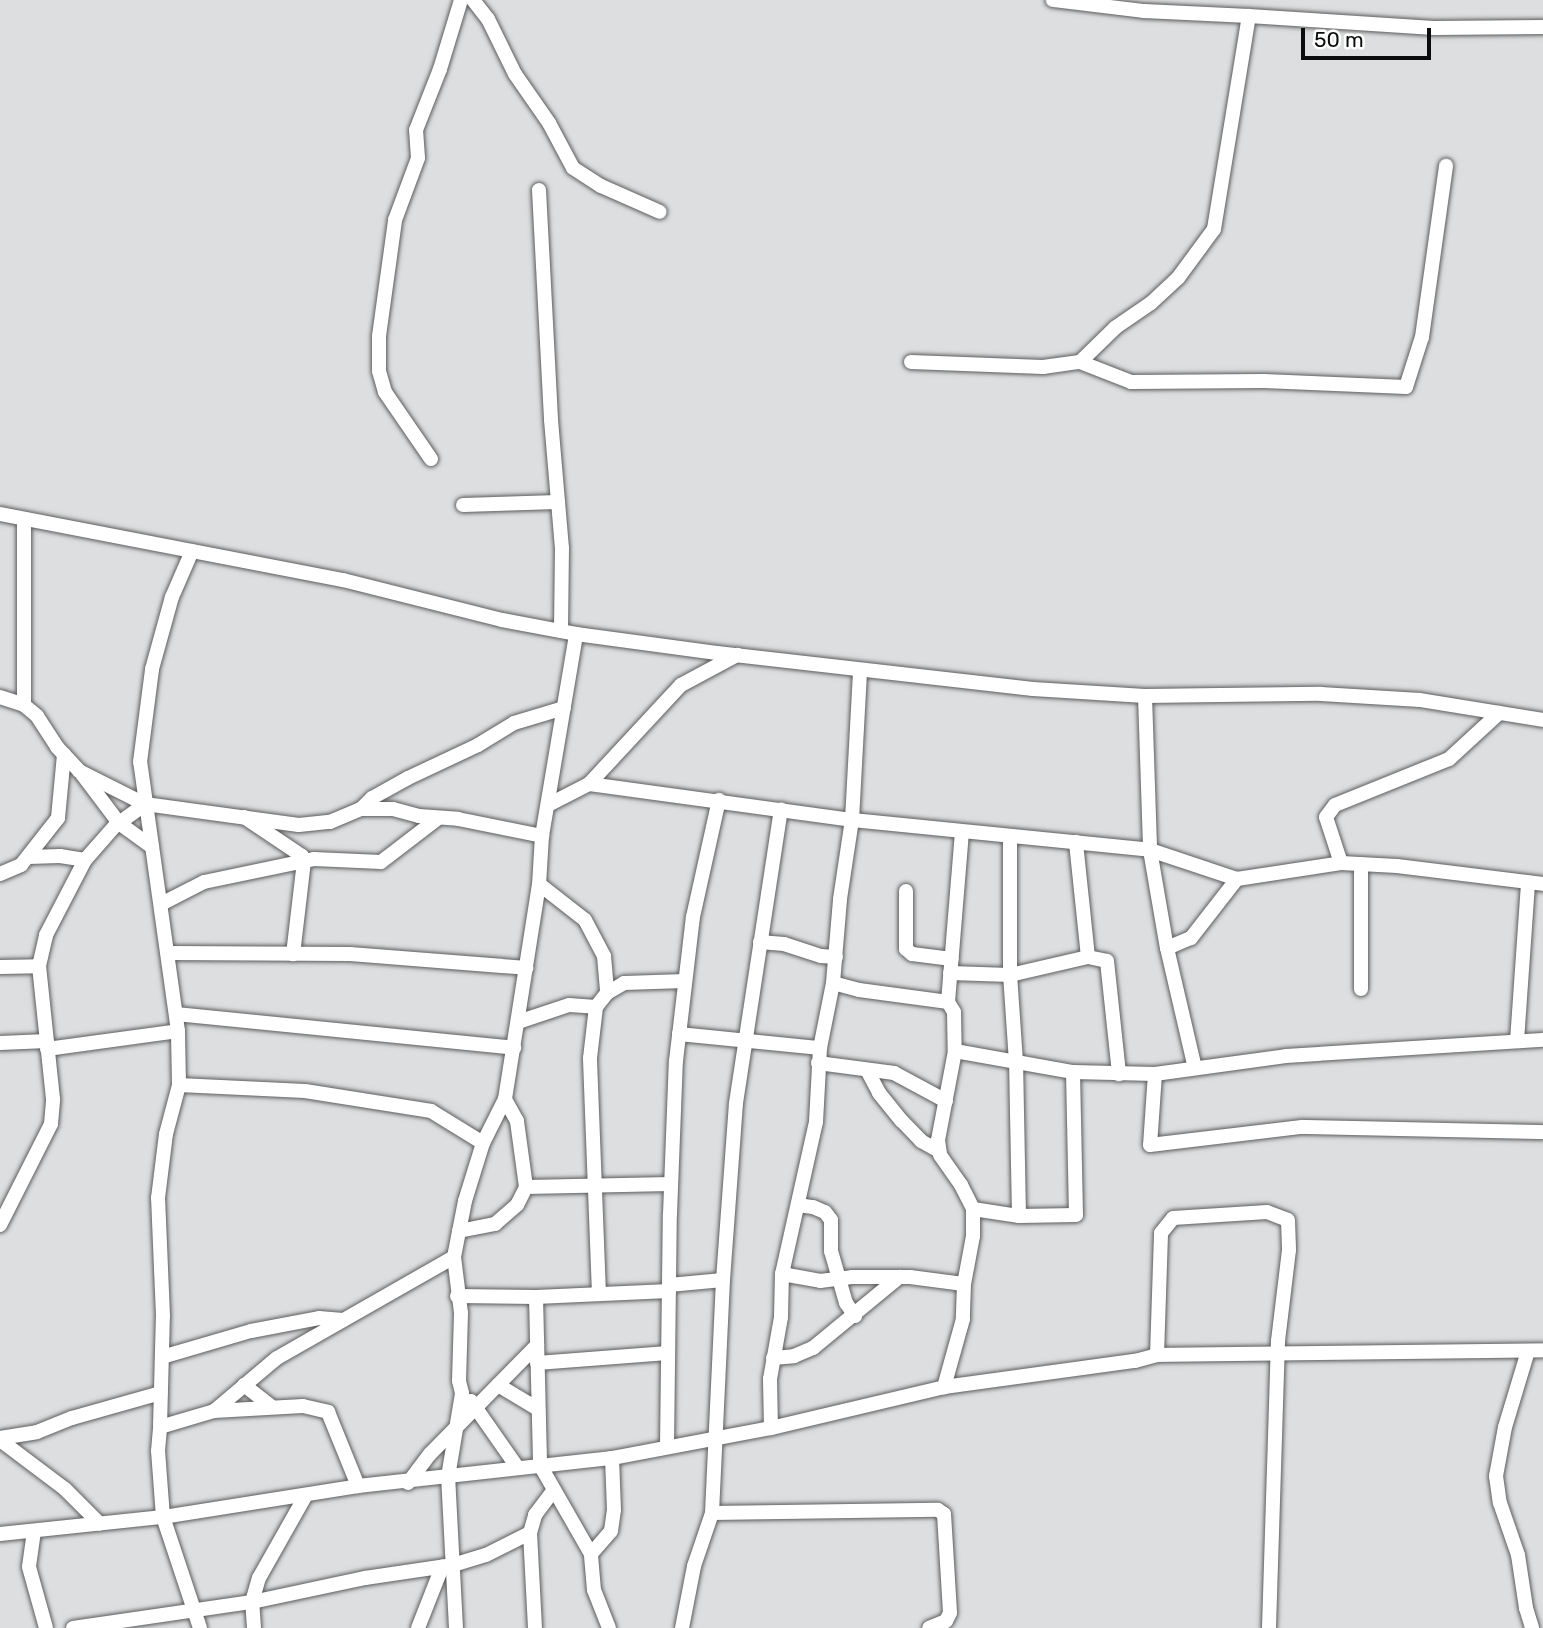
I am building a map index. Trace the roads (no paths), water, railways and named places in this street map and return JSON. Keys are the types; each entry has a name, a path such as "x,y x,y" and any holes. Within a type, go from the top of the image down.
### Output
{"street":[{"path":"431,458 385,391 379,371 379,336 395,220 418,158 416,131 440,69 461,0"},
{"path":"473,0 488,19 515,74 549,123 573,167 601,186 660,212"},
{"path":"1053,0 1144,11 1434,28 1543,27"},
{"path":"1080,362 1116,327 1151,303 1178,278 1214,229 1249,16"},
{"path":"911,362 1043,367 1080,362 1131,382 1264,380 1406,387 1422,337 1446,166"},
{"path":"456,1628 447,1566 448,1477 462,1393 459,1381 461,1313 454,1257 483,1143 505,1099 539,884 542,836 564,708 569,632 558,502 539,191"},
{"path":"463,505 558,502"},
{"path":"0,514 342,580 569,632 737,655 1033,689 1145,696 1321,694 1420,700 1543,719"},
{"path":"24,520 24,705"},
{"path":"192,551 172,597 152,669 140,762 178,1031 179,1085 166,1134 158,1198 162,1357 158,1451 163,1517 200,1628"},
{"path":"548,805 589,784 681,685 737,655"},
{"path":"771,1428 782,1274 816,1122 819,1056 833,983 840,900 852,820 860,671"},
{"path":"1145,696 1150,850 1167,948 1195,1068"},
{"path":"0,697 24,705 37,716 119,823 152,847"},
{"path":"79,771 145,804 299,825 330,822 361,809 372,798 478,745 514,723 564,708"},
{"path":"1341,863 1326,817 1335,804 1449,759 1499,713"},
{"path":"0,874 21,865 58,818 64,754"},
{"path":"589,784 852,820 1150,850 1237,879 1341,863 1536,883 1517,1041"},
{"path":"667,1446 671,1184 679,1034 693,917 719,800"},
{"path":"0,1226 51,1124 53,1099 39,967 46,935 85,860 119,823 145,804"},
{"path":"361,809 393,809 542,836"},
{"path":"682,1628 694,1566 712,1513 718,1437 723,1280 736,1103 780,809"},
{"path":"243,817 302,856 304,861 293,954"},
{"path":"161,904 204,882 304,861 381,862 437,819"},
{"path":"944,1387 963,1319 964,1284 973,1236 973,1209 939,1150 938,1140 955,1051 954,1012 948,1002 962,832"},
{"path":"1010,836 1010,975 1016,1062 1019,1216"},
{"path":"1076,842 1088,957"},
{"path":"28,857 60,856 85,860"},
{"path":"1361,864 1361,989"},
{"path":"1167,948 1191,938 1237,879"},
{"path":"539,884 584,920 604,956 607,993"},
{"path":"906,891 906,949 912,954 951,966 1010,975 1088,957 1107,961 1119,1074"},
{"path":"760,942 784,944 821,956 836,957"},
{"path":"168,953 350,954 526,968"},
{"path":"0,967 39,967"},
{"path":"599,1294 590,1058 596,1007 607,993 624,982 685,981"},
{"path":"833,983 859,990 948,1002"},
{"path":"519,1022 569,1005 596,1007"},
{"path":"176,1014 514,1048"},
{"path":"0,1043 47,1045 178,1031"},
{"path":"679,1034 745,1041 819,1056 867,1070 894,1073 946,1101"},
{"path":"955,1051 1073,1072 1155,1074 1286,1056 1543,1040"},
{"path":"867,1070 879,1093 902,1121 921,1140 939,1150"},
{"path":"973,1209 1019,1216 1076,1215 1073,1072"},
{"path":"1155,1074 1150,1145 1302,1127 1543,1132"},
{"path":"179,1085 305,1091 431,1111 483,1143"},
{"path":"459,1231 495,1224 517,1205 526,1187 517,1121 505,1099"},
{"path":"526,1187 671,1184"},
{"path":"798,1205 813,1207 831,1220 831,1251 838,1278 855,1316"},
{"path":"1157,1355 1161,1233 1173,1218 1267,1212 1288,1220 1289,1250 1280,1315 1269,1628"},
{"path":"214,1411 276,1358 454,1257"},
{"path":"782,1274 820,1281 899,1277 964,1284"},
{"path":"774,1358 794,1356 813,1348 899,1277"},
{"path":"457,1296 536,1297 599,1294 723,1280"},
{"path":"536,1297 540,1465 553,1492 591,1554 594,1590 609,1628"},
{"path":"162,1357 251,1331 319,1318 345,1320"},
{"path":"408,1483 456,1428 537,1345"},
{"path":"0,1534 163,1517 358,1486 408,1483 517,1467 612,1458 771,1428 944,1387 1135,1361 1157,1355 1535,1350 1505,1427 1496,1476 1500,1503 1518,1555 1526,1608 1532,1628"},
{"path":"537,1363 668,1353"},
{"path":"244,1385 272,1407"},
{"path":"498,1385 538,1409"},
{"path":"0,1439 37,1432 161,1393"},
{"path":"462,1393 477,1408 517,1467"},
{"path":"160,1427 214,1411 303,1406 328,1412 358,1486"},
{"path":"0,1439 65,1489 100,1524"},
{"path":"591,1554 611,1531 614,1510 612,1458"},
{"path":"536,1628 530,1533 534,1515 553,1492"},
{"path":"254,1628 252,1602 259,1578 306,1496"},
{"path":"712,1513 938,1510 944,1514 950,1613 946,1621 929,1628"},
{"path":"34,1531 29,1567 46,1628"},
{"path":"73,1628 195,1608 252,1602 365,1578 447,1566 486,1555 530,1533"},
{"path":"418,1628 447,1566"}]}
